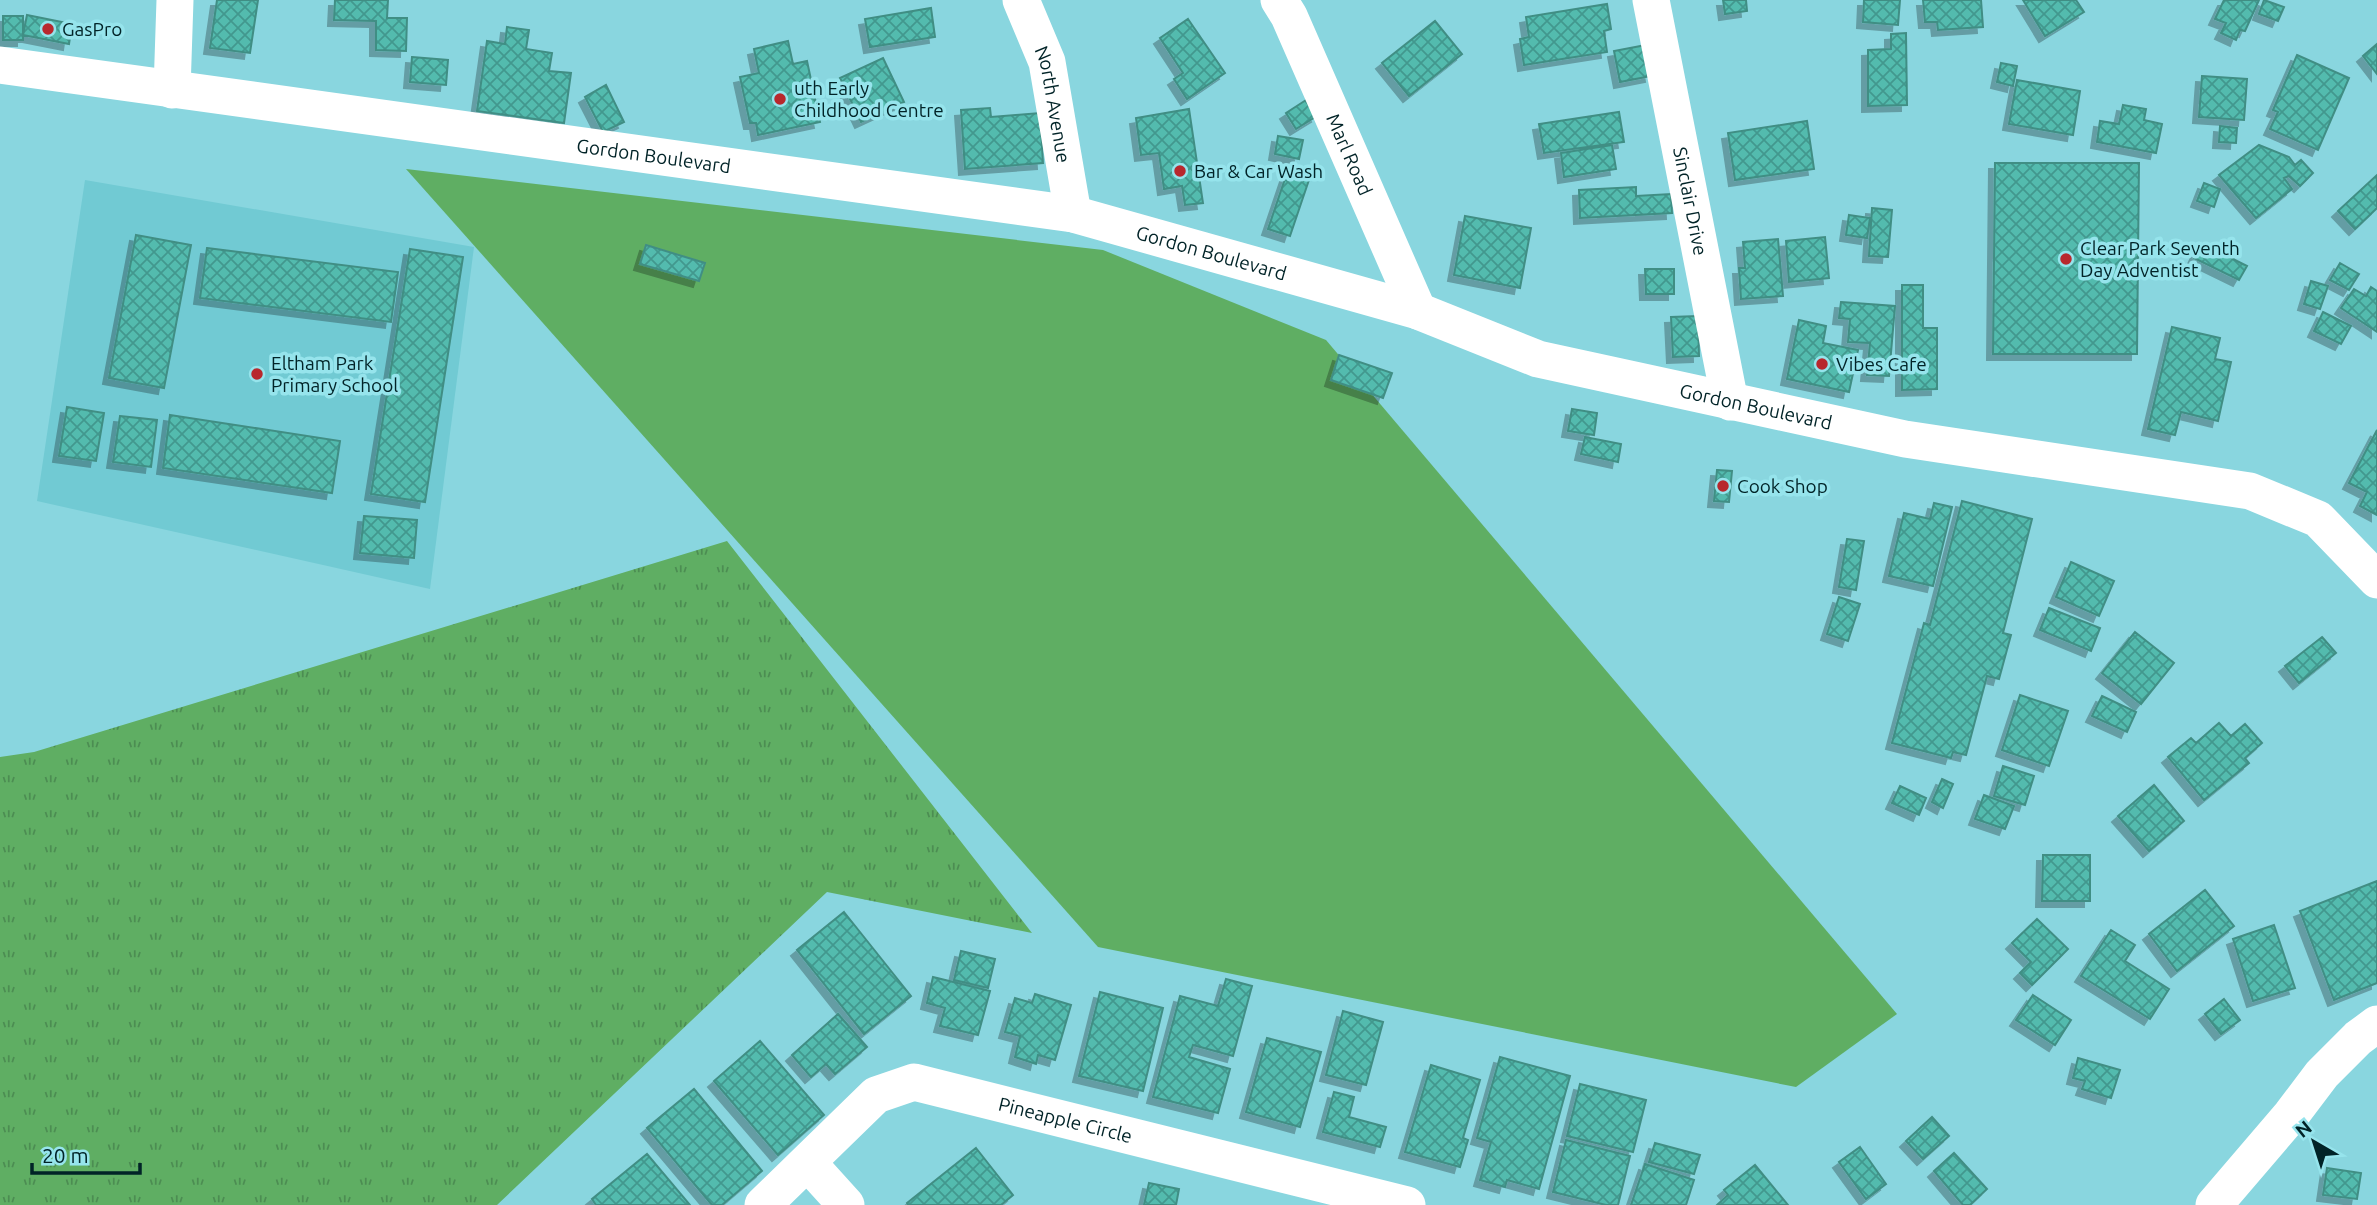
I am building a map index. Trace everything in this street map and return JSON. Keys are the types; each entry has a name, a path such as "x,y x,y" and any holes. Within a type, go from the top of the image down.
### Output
{"street":[{"path":"172,90 176,0"},
{"name":"North Avenue","path":"1021,0 1047,62 1073,214"},
{"name":"Marl Road","path":"1279,0 1289,16 1418,312"},
{"name":"Sinclair Drive","path":"1651,0 1730,402"},
{"name":"Gordon Boulevard","path":"0,65 1073,214 1418,312 1538,359 1905,439 2250,491 2318,519 2377,578"},
{"path":"2214,1205 2291,1115 2322,1074 2358,1038 2377,1024"},
{"name":"Pineapple Circle","path":"763,1205 876,1095 914,1082 1407,1205"},
{"path":"808,1163 846,1205"}],"shaded area":[{"name":"Eltham Park Primary School","path":"85,180 474,247 430,589 37,501"}],"green space":[{"path":"406,169 1103,250 1326,340 1897,1014 1796,1087 1098,947"},
{"path":"727,541 1032,933 827,892 497,1205 0,1205 0,757 34,752"}],"building":[{"path":"217,0 258,0 250,53 210,48"},
{"path":"335,0 388,0 387,18 407,18 406,51 376,50 376,21 334,20"},
{"path":"1723,0 1746,0 1747,11 1725,14"},
{"path":"1864,0 1900,0 1898,25 1863,22"},
{"path":"1923,0 1981,0 1983,27 1938,30 1937,22 1925,22"},
{"path":"2023,0 2076,0 2084,12 2045,36"},
{"path":"2224,0 2259,0 2245,31 2240,30 2236,40 2221,33 2226,23 2215,19"},
{"path":"2264,0 2284,7 2278,21 2259,14"},
{"path":"1607,4 1611,29 1604,31 1607,52 1524,65 1520,39 1529,37 1526,17"},
{"path":"931,8 935,37 870,47 865,19"},
{"name":"GasPro","path":"27,15 72,24 69,44 23,35"},
{"path":"3,16 23,16 23,40 3,40"},
{"path":"1188,19 1225,73 1187,99 1174,79 1183,73 1160,38"},
{"path":"1435,21 1462,54 1409,96 1382,63"},
{"path":"507,27 529,30 526,49 552,53 549,71 571,73 564,123 477,111 487,41 505,44"},
{"path":"1906,33 1907,105 1868,106 1868,50 1891,49 1891,34"},
{"name":"uth Early Childhood Centre","path":"788,41 793,64 807,61 820,122 758,135 756,123 750,123 740,77 759,73 754,49"},
{"path":"2377,44 2377,74 2363,56"},
{"path":"1646,45 1651,76 1620,82 1614,51"},
{"path":"2297,55 2349,78 2318,150 2270,129 2278,112 2273,110"},
{"path":"412,57 448,60 446,85 410,82"},
{"path":"883,58 904,102 861,122 840,78"},
{"path":"2001,63 2017,66 2013,86 1997,82"},
{"path":"2202,76 2247,79 2244,120 2199,117"},
{"path":"2017,80 2080,91 2073,135 2009,124"},
{"path":"606,85 624,122 603,132 585,97"},
{"path":"1306,100 1317,116 1296,129 1286,113"},
{"path":"2123,105 2146,109 2144,120 2162,124 2156,153 2097,142 2100,121 2119,124"},
{"path":"990,108 991,117 1040,113 1043,163 965,169 961,110"},
{"name":"Bar & Car Wash","path":"1189,109 1203,203 1185,205 1182,186 1164,189 1159,153 1141,155 1136,118"},
{"path":"1619,112 1624,142 1544,153 1539,124"},
{"path":"1807,121 1814,169 1735,180 1728,133"},
{"path":"2220,126 2237,128 2236,143 2219,142"},
{"path":"1278,136 1303,140 1299,159 1275,154"},
{"path":"1612,145 1616,169 1564,177 1561,153"},
{"path":"2259,145 2289,157 2295,165 2301,160 2313,173 2300,186 2289,176 2284,178 2292,189 2256,218 2219,175"},
{"name":"Clear Park Seventh Day Adventist","path":"1995,163 2139,163 2137,354 1993,354"},
{"path":"1288,170 1310,177 1290,236 1268,229"},
{"path":"2377,175 2377,208 2355,229 2338,211"},
{"path":"2204,183 2220,189 2214,207 2197,201"},
{"path":"1636,187 1636,196 1671,194 1672,213 1580,218 1579,190"},
{"path":"1872,208 1892,210 1888,257 1869,256"},
{"path":"1849,215 1870,218 1867,238 1846,235"},
{"path":"1465,216 1531,228 1520,288 1454,275"},
{"path":"136,235 191,245 164,388 109,378"},
{"path":"1825,237 1829,278 1789,282 1786,241"},
{"path":"1778,239 1783,296 1741,299 1739,268 1745,268 1743,242"},
{"path":"2201,243 2247,266 2239,280 2194,258"},
{"path":"646,245 705,263 699,281 640,264"},
{"path":"207,248 398,272 391,322 200,298"},
{"path":"410,249 463,257 425,502 371,494"},
{"path":"2340,263 2359,274 2349,290 2330,280"},
{"path":"1645,269 1674,269 1674,294 1646,294"},
{"path":"2311,281 2328,286 2320,309 2304,304"},
{"path":"1902,285 1923,285 1923,328 1937,328 1937,389 1902,390"},
{"path":"2371,287 2377,291 2377,332 2341,308 2354,289 2366,296"},
{"path":"1841,302 1895,306 1889,376 1867,375 1870,343 1848,342 1850,319 1839,318"},
{"path":"2323,312 2351,326 2341,344 2314,331"},
{"path":"1698,316 1699,356 1673,357 1671,317"},
{"name":"Vibes Cafe","path":"1799,320 1826,326 1823,343 1858,350 1849,392 1787,379"},
{"path":"2172,327 2220,338 2215,359 2231,362 2218,421 2181,412 2175,435 2148,429"},
{"path":"1339,355 1392,373 1383,398 1331,380"},
{"path":"67,407 104,413 96,461 59,456"},
{"path":"1572,409 1597,413 1594,435 1568,431"},
{"path":"170,415 340,441 332,493 163,468"},
{"path":"120,416 157,420 151,467 113,462"},
{"path":"2377,430 2377,515 2360,506 2367,492 2349,483"},
{"path":"1585,437 1621,444 1618,462 1581,454"},
{"name":"Cook Shop","path":"1717,470 1732,471 1729,502 1714,501"},
{"path":"1962,501 2032,519 2003,633 2011,635 1999,679 1987,676 1966,755 1953,752 1951,758 1892,743 1924,623 1930,625"},
{"path":"1934,503 1952,507 1933,586 1889,576 1904,513 1930,519"},
{"path":"364,516 417,520 414,558 360,553"},
{"path":"1847,539 1864,541 1856,590 1839,587"},
{"path":"2071,562 2114,581 2099,616 2056,597"},
{"path":"1839,597 1860,604 1848,641 1827,634"},
{"path":"2049,608 2100,628 2091,651 2040,630"},
{"path":"2135,632 2174,663 2141,704 2102,673"},
{"path":"2322,637 2336,653 2299,683 2285,666"},
{"path":"2020,695 2068,711 2049,766 2002,750"},
{"path":"2102,696 2136,712 2127,732 2092,716"},
{"path":"2219,723 2231,736 2245,724 2262,743 2245,758 2249,763 2204,800 2168,757 2191,738 2196,743"},
{"path":"2003,766 2034,776 2025,805 1994,796"},
{"path":"1942,779 1953,784 1943,808 1932,802"},
{"path":"2154,785 2184,821 2149,851 2118,816"},
{"path":"1900,786 1926,798 1919,815 1892,803"},
{"path":"1984,795 2014,806 2005,829 1975,819"},
{"path":"2043,855 2090,855 2090,901 2042,901"},
{"path":"2377,881 2377,983 2334,1000 2300,911"},
{"path":"2205,890 2234,926 2177,971 2149,934"},
{"path":"844,912 911,996 864,1034 797,950"},
{"path":"2037,919 2068,949 2032,985 2020,973 2031,962 2012,943"},
{"path":"2274,925 2295,988 2253,1001 2233,939"},
{"path":"2111,930 2135,945 2125,961 2169,989 2150,1019 2081,976"},
{"path":"961,951 995,959 988,988 954,980"},
{"path":"933,977 990,991 978,1035 940,1026 945,1008 927,1003"},
{"path":"1226,979 1252,986 1233,1056 1193,1045 1189,1057 1230,1069 1218,1113 1153,1097 1180,996 1218,1006"},
{"path":"1100,992 1163,1008 1143,1091 1079,1076"},
{"path":"1035,994 1071,1005 1055,1060 1038,1055 1036,1064 1015,1057 1020,1036 1005,1032 1015,998 1032,1003"},
{"path":"2033,995 2071,1020 2055,1045 2016,1020"},
{"path":"2224,999 2240,1020 2221,1034 2205,1014"},
{"path":"1343,1011 1383,1022 1366,1085 1326,1075"},
{"path":"838,1014 867,1047 835,1074 826,1064 811,1077 792,1055"},
{"path":"1267,1038 1321,1052 1300,1127 1246,1112"},
{"path":"760,1041 824,1115 778,1155 714,1081"},
{"path":"1500,1057 1570,1076 1539,1189 1507,1180 1505,1187 1480,1180 1491,1142 1477,1138"},
{"path":"2078,1058 2120,1070 2111,1098 2082,1089 2085,1081 2073,1078"},
{"path":"1431,1065 1480,1080 1463,1138 1468,1140 1460,1167 1405,1152"},
{"path":"1580,1084 1646,1100 1633,1152 1567,1136"},
{"path":"694,1089 762,1171 722,1205 712,1205 647,1128"},
{"path":"1334,1092 1354,1097 1349,1117 1386,1127 1380,1147 1323,1132"},
{"path":"1932,1117 1949,1136 1923,1159 1906,1141"},
{"path":"1566,1140 1630,1156 1618,1205 1606,1205 1553,1192"},
{"path":"1655,1143 1700,1155 1694,1174 1649,1162"},
{"path":"1860,1147 1886,1184 1866,1199 1839,1162"},
{"path":"976,1148 1013,1195 1001,1205 908,1205 907,1203"},
{"path":"1954,1153 1987,1189 1970,1205 1963,1205 1934,1171"},
{"path":"647,1154 690,1205 596,1205 592,1199"},
{"path":"1645,1164 1694,1180 1686,1205 1631,1205"},
{"path":"1755,1165 1788,1205 1717,1205 1728,1195 1724,1190"},
{"path":"2327,1168 2361,1173 2357,1199 2323,1195"},
{"path":"1149,1183 1179,1189 1176,1205 1144,1205"}],"place":[{"name":"GasPro","path":"48,29"},
{"name":"uth Early Childhood Centre","path":"780,99"},
{"name":"Bar & Car Wash","path":"1180,171"},
{"name":"Clear Park Seventh Day Adventist","path":"2066,259"},
{"name":"Vibes Cafe","path":"1822,364"},
{"name":"Eltham Park Primary School","path":"257,374"},
{"name":"Cook Shop","path":"1723,486"}]}
